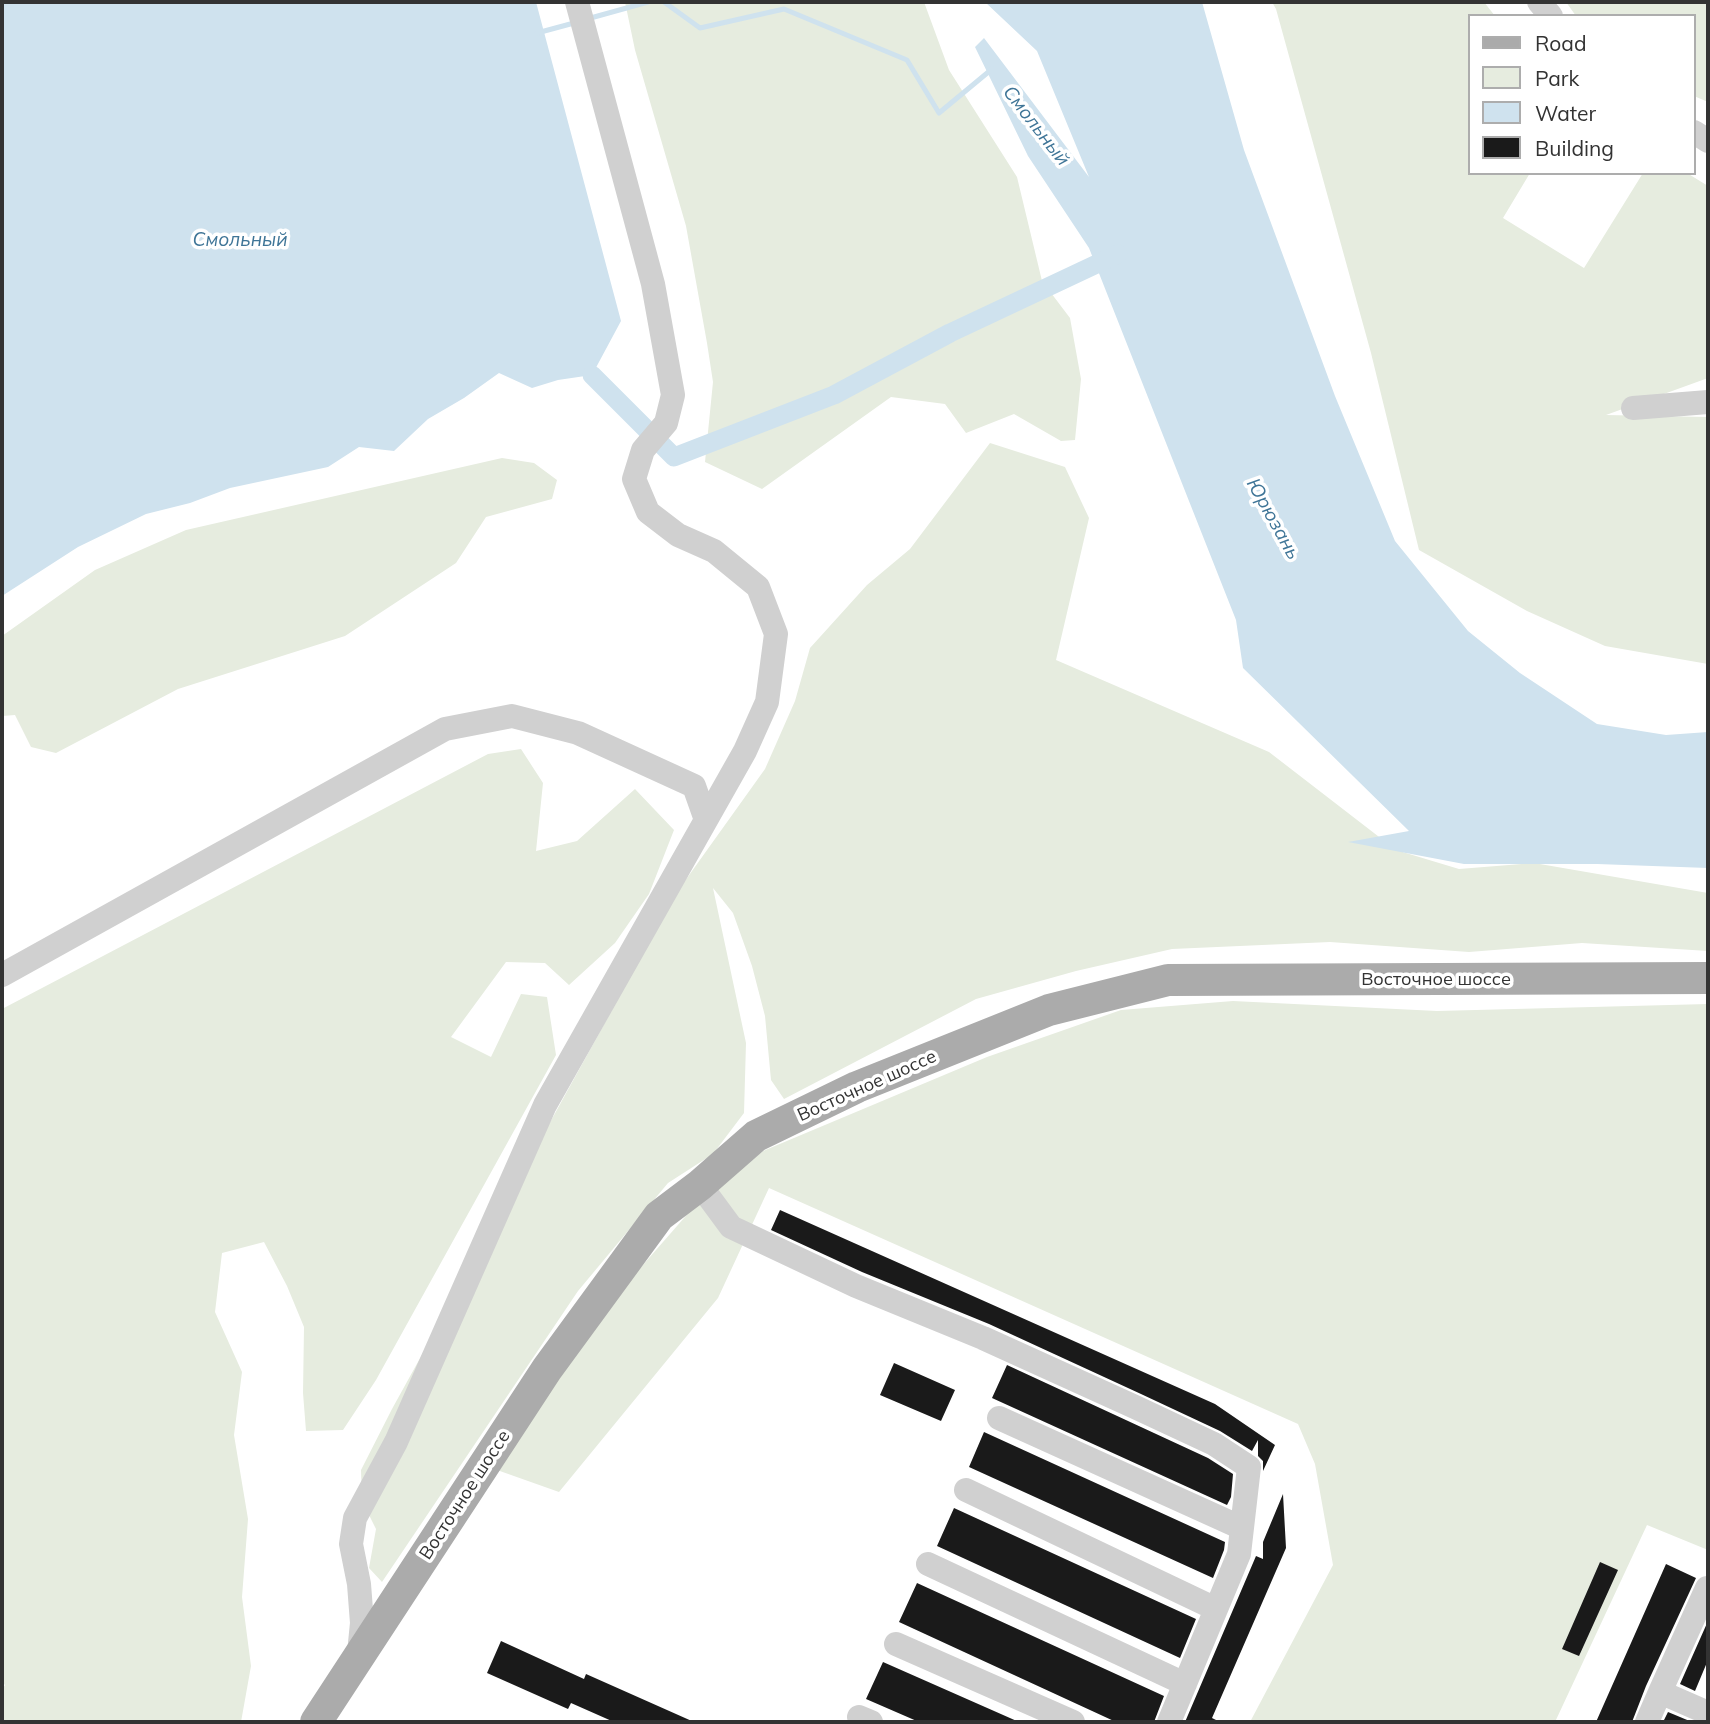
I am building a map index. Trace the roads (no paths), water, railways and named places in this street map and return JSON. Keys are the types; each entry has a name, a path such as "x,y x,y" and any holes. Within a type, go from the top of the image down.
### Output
{"main road":[{"name":"Восточное шоссе","path":"316,1722 547,1369 659,1216 700,1185 756,1136 857,1087 1049,1010 1168,980 1708,978"}],"street":[{"path":"358,1658 362,1623 359,1584 351,1544 355,1518 396,1442 544,1105 745,751 766,702 776,634 758,587 714,551 678,535 648,512 634,479 643,450 666,423 673,395 653,284 577,2"},
{"path":"1633,408 1708,402"},
{"path":"2,975 445,729 512,716 578,733 694,786 706,820"},
{"path":"700,1185 731,1227 856,1286 983,1338 1214,1444 1249,1467 1239,1554 1169,1722"},
{"path":"999,1418 1242,1528"},
{"path":"966,1490 1216,1609"},
{"path":"928,1564 1185,1684"},
{"path":"1647,1722 1707,1588"},
{"path":"896,1644 1073,1722"},
{"path":"1660,1692 1705,1713"}],"water":[{"name":"Смольный","path":"2,2 536,2 621,321 592,375 558,380 532,388 499,373 428,419 394,451 359,447 328,467 230,488 190,503 146,514 78,547 2,596"},
{"name":"Юрюзань","path":"985,2 1202,2 1244,150 1335,396 1395,541 1468,631 1520,673 1597,724 1666,735 1708,732 1708,868 1597,864 1464,864 1348,842 1409,831 1243,668 1236,620 1089,248 1028,156 975,47 984,38 1089,177 1037,51"}],"waterway":[{"name":"Смольный","path":"587,19 648,2"},
{"name":"Смольный","path":"664,2 700,28 784,9 907,60 939,113 992,69"},
{"name":"Смольный","path":"537,33 574,23"},
{"path":"592,375 674,457 834,395 950,333 1118,254"}]}
